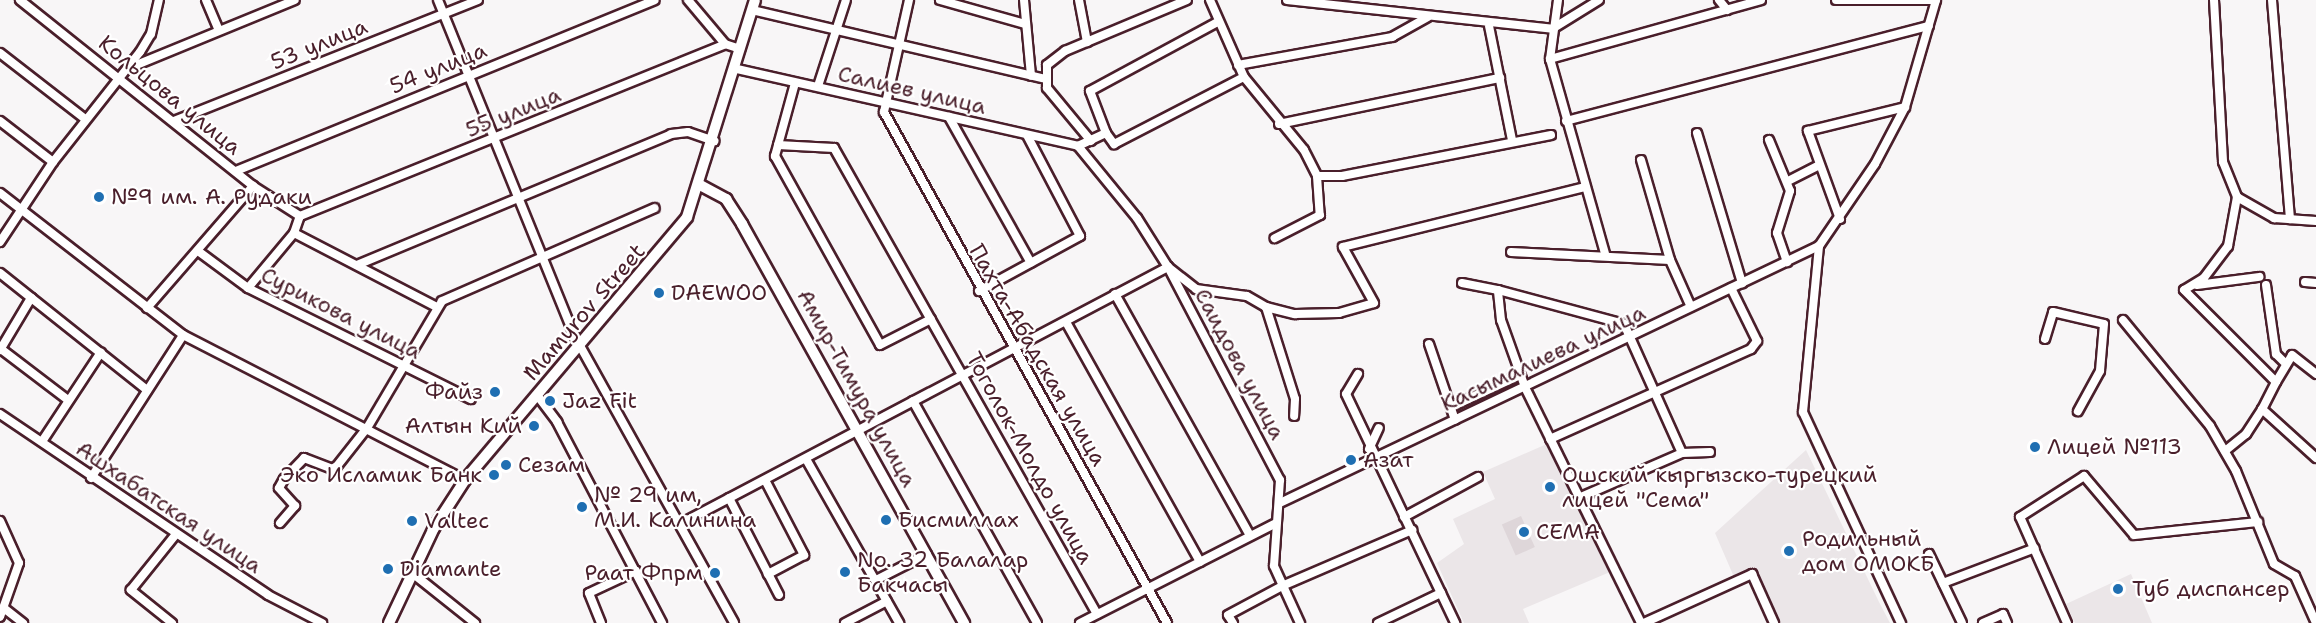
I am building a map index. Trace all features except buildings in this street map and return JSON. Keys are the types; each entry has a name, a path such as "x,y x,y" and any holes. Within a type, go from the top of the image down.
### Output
{"main road":[{"name":"Mamyrov Street","path":"389,623 411,572 465,480 677,232 700,185 715,142 754,5"},
{"name":"Амир-Тимура улица","path":"700,185 726,199 736,215 859,429 964,623"}],"street":[{"name":"Кольцова улица","path":"20,0 119,76 253,186 300,216"},
{"path":"0,242 53,162 151,34 159,0"},
{"path":"206,0 219,30"},
{"path":"119,76 219,30 295,0"},
{"path":"438,0 540,257 582,345 734,623"},
{"name":"53 улица","path":"174,121 478,0"},
{"name":"54 улица","path":"236,171 654,0"},
{"path":"688,0 725,44 740,48"},
{"path":"818,86 846,0"},
{"path":"887,103 909,0"},
{"path":"940,0 1025,24"},
{"path":"1024,0 1031,76"},
{"path":"1079,0 1087,42"},
{"path":"1160,0 1163,11"},
{"path":"1043,78 1047,65 1087,42 1187,0"},
{"path":"1210,0 1216,22 1244,77 1279,124 1304,150 1317,176 1320,215 1275,238"},
{"path":"1287,0 1489,26 1552,28 1599,0"},
{"path":"1558,0 1552,28 1550,59 1605,253"},
{"path":"1719,0 1727,10"},
{"path":"1550,59 1761,0"},
{"path":"1836,0 1936,0 1905,107 1840,219 1819,246 1803,412 1901,623"},
{"path":"2214,0 2224,170 2237,197 2274,218 2316,221"},
{"path":"2272,0 2290,219"},
{"path":"754,5 835,30 1043,78 1091,141"},
{"path":"1238,65 1392,37 1428,17"},
{"path":"1216,22 1090,91 1106,133 1114,144 1244,77"},
{"path":"1489,26 1512,140"},
{"path":"1566,121 1929,26"},
{"name":"55 улица","path":"300,216 494,140 725,44"},
{"path":"0,53 85,119"},
{"name":"Салиев улица","path":"737,69 1078,146"},
{"path":"1279,124 1500,78"},
{"path":"795,83 775,156 880,345 931,319"},
{"name":"Пахта-Абадская улица","path":"887,103 884,112 979,291 1015,350 1167,623"},
{"path":"1840,219 1808,132 1905,107"},
{"path":"949,117 1031,263"},
{"path":"0,121 53,162"},
{"path":"357,265 671,134 688,132 715,142"},
{"path":"1078,146 1106,133"},
{"path":"1697,133 1742,283"},
{"path":"979,291 1080,236 1027,135"},
{"path":"1317,176 1342,176 1512,140 1551,135"},
{"path":"1768,140 1788,181 1790,191 1777,233 1787,262"},
{"name":"Тоголок-Молдо улица","path":"778,145 834,147 1097,614"},
{"name":"Саидова улица","path":"1078,146 1137,218 1168,267 1270,460 1282,502"},
{"path":"1641,160 1670,260 1691,307"},
{"path":"1788,181 1819,165"},
{"path":"147,308 253,186"},
{"path":"680,524 1015,350 1168,267 1196,289 1246,296 1266,307 1295,314 1338,313 1374,303 1343,247 1585,187"},
{"path":"0,193 183,335 465,480"},
{"path":"2185,286 2204,278 2228,246 2237,197"},
{"path":"280,523 295,502 280,484 303,458 334,469 367,428 437,308 540,257 655,208"},
{"path":"248,288 294,233 300,216"},
{"path":"294,233 437,308"},
{"name":"Касымалиева улица","path":"1282,502 1819,246"},
{"name":"Сурикова улица","path":"198,251 248,288 471,399"},
{"path":"1511,252 1605,253 1670,260"},
{"path":"0,273 147,390"},
{"path":"2185,286 2259,277"},
{"path":"2305,282 2316,283"},
{"path":"1462,283 1498,290 1624,324 1633,335 1682,453"},
{"path":"2266,285 2276,354 2284,362"},
{"path":"2185,286 2184,296 2276,382"},
{"path":"1550,439 1657,392 1755,345 1731,288"},
{"path":"1498,290 1501,320 1525,387 1642,623 1752,574 1774,623"},
{"path":"1115,294 1250,536"},
{"path":"32,298 0,349 68,400"},
{"path":"1266,307 1295,399 1294,416"},
{"path":"2045,339 2053,312 2104,324 2100,371 2078,411"},
{"path":"2123,320 2160,358 2225,451 2258,522 2274,564 2295,576 2316,623"},
{"path":"1066,322 1200,562"},
{"path":"91,478 183,335"},
{"path":"1429,344 1455,420"},
{"path":"43,441 100,352"},
{"path":"2225,451 2246,434 2262,409 2284,362 2294,354 2316,374"},
{"path":"1358,374 1346,394 1373,459 1412,530 1455,623"},
{"path":"1451,407 1520,375"},
{"path":"537,395 636,571 662,623"},
{"path":"913,401 1037,623"},
{"path":"2262,409 2316,458"},
{"name":"Ашхабатская улица","path":"0,414 43,441 91,478 268,596 322,623"},
{"path":"1369,449 1379,428"},
{"path":"1581,497 1682,453 1710,452"},
{"path":"806,459 876,580 898,623"},
{"path":"2067,623 2020,518 2084,476 2134,535 2258,522"},
{"path":"1404,517 1478,477"},
{"path":"765,480 804,555 768,574"},
{"path":"729,498 779,595"},
{"path":"1282,502 1276,523 1274,566 1300,623"},
{"path":"0,521 19,563 3,613 23,623"},
{"path":"1080,623 1276,523"},
{"path":"1233,623 1228,615 1282,586 1412,530"},
{"path":"172,623 131,591 176,534"},
{"path":"1943,583 2035,548"},
{"path":"876,580 927,554"},
{"path":"1929,554 1962,623"},
{"path":"601,623 589,593 636,571"},
{"path":"411,572 475,623"},
{"path":"1378,623 1441,593"},
{"path":"845,623 887,602"},
{"path":"1983,623 2003,614 2007,623"}],"shaded area":[{"name":"СЕМА","path":"1549,443 1610,572 1523,609 1529,623 1464,623 1437,563 1464,544 1453,519 1495,499 1483,472"},
{"name":"Родильный дом ОМОКБ","path":"1806,450 1890,623 1779,623 1754,569 1734,577 1715,533"},
{"path":"1521,516 1535,547 1516,556 1502,525"},
{"name":"Туб диспансер","path":"2131,574 2152,623 2075,623 2066,604"}],"place":[{"name":"№9 им. А. Рудаки","path":"99,197"},
{"name":"DAEWOO","path":"659,293"},
{"name":"Файз","path":"495,392"},
{"name":"Jaz Fit","path":"550,401"},
{"name":"Алтын Кий","path":"534,426"},
{"name":"Лицей №113","path":"2035,447"},
{"name":"Азат","path":"1351,460"},
{"name":"Сезам","path":"506,465"},
{"name":"Эко Исламик Банк","path":"494,475"},
{"name":"Ошский кыргызско-турецкий лицей \"Сема\"","path":"1550,487"},
{"name":"№ 29 им, М.И. Калинина","path":"582,507"},
{"name":"Бисмиллах","path":"886,520"},
{"name":"Valtec","path":"412,521"},
{"name":"СЕМА","path":"1524,532"},
{"name":"Родильный дом ОМОКБ","path":"1789,551"},
{"name":"Diamante","path":"388,569"},
{"name":"No. 32 Балалар Бакчасы","path":"845,572"},
{"name":"Раат Фпрм","path":"715,573"},
{"name":"Туб диспансер","path":"2118,589"}]}
